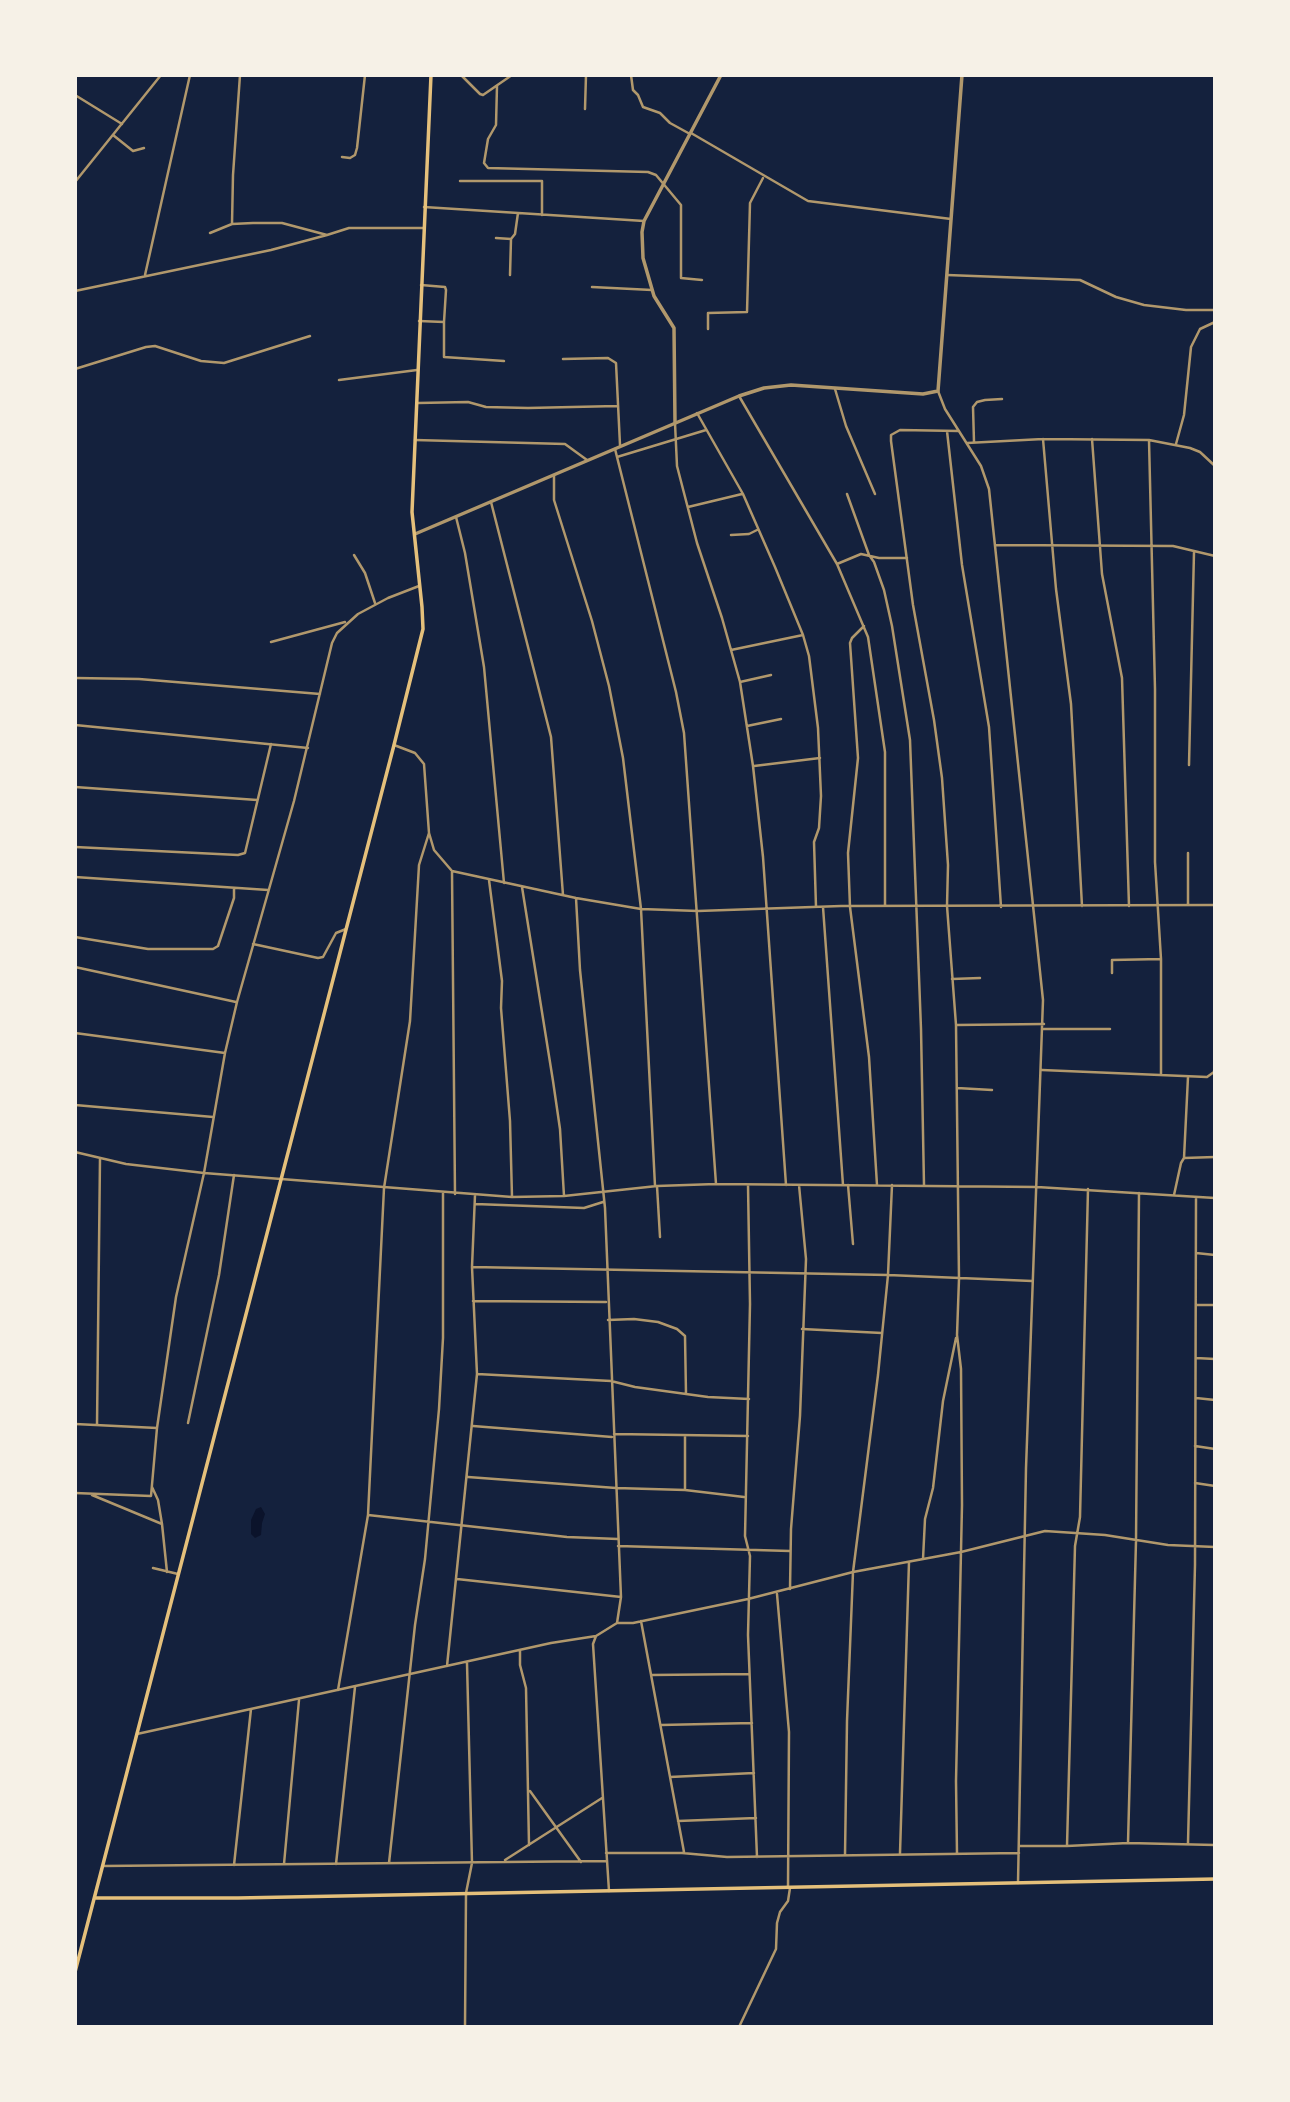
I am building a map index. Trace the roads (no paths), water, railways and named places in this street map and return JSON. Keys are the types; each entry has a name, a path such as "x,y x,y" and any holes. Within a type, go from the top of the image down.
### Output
{"main road":[{"path":"75,1972 423,629 413,535 417,370 431,75"},
{"path":"95,1898 238,1898 1215,1879"}],"street":[{"path":"75,182 161,75"},
{"path":"145,275 190,75"},
{"path":"232,224 240,75"},
{"path":"342,158 355,155 357,148 365,75"},
{"path":"461,75 484,95 512,75"},
{"path":"585,109 586,75"},
{"path":"631,75 632,90 638,95 643,107 660,113 670,123 794,195 813,203 951,219"},
{"path":"721,75 644,221 641,251 658,306 674,329 677,466 732,650 747,726 766,908 786,1185"},
{"path":"962,75 938,391 945,409 981,466 988,483 1044,1024 1025,1535 1018,1883"},
{"path":"497,86 496,125 488,139 484,163 488,168 648,172 656,175 681,205 679,274 681,278 702,280"},
{"path":"75,95 122,124"},
{"path":"113,135 134,150 144,148"},
{"path":"708,329 708,313 747,312 750,204 764,177"},
{"path":"460,181 542,181 542,215"},
{"path":"424,207 644,221"},
{"path":"510,275 511,239 515,234 518,213"},
{"path":"210,233 232,224 282,223 327,235"},
{"path":"75,291 271,250 349,228 423,228"},
{"path":"496,239 511,239"},
{"path":"947,275 1080,280 1116,297 1144,305 1215,310"},
{"path":"421,285 446,288 444,357 503,361"},
{"path":"592,287 652,290"},
{"path":"419,321 444,322"},
{"path":"1176,444 1184,415 1191,347 1200,329 1215,322"},
{"path":"75,369 155,346 201,361 224,363 310,336"},
{"path":"563,359 608,358 616,363 617,457 680,711 688,776 716,1184"},
{"path":"339,380 417,370"},
{"path":"413,535 739,396 780,385 923,394 938,391"},
{"path":"835,387 846,425 875,494"},
{"path":"739,396 836,564 868,637 884,752 885,906"},
{"path":"974,442 973,407 977,402 1002,399"},
{"path":"416,403 468,402 486,407 528,408 617,406"},
{"path":"698,413 743,494 803,635 814,690 820,758 821,807 819,828 814,842 816,907"},
{"path":"617,457 706,430"},
{"path":"957,1854 961,1369 957,1335 959,1279 956,1025 947,906 948,865 942,778 907,558 891,435 900,430 959,431"},
{"path":"947,431 964,579 989,727 1001,907"},
{"path":"967,443 1043,439 1149,440 1176,444 1200,452 1215,466"},
{"path":"1043,439 1070,704 1083,907"},
{"path":"1092,439 1102,574 1122,678 1129,906"},
{"path":"415,440 565,444 587,460"},
{"path":"1149,440 1156,701 1154,862 1161,959 1161,1076"},
{"path":"554,475 554,500 592,621 609,686 623,758 640,909 660,1237"},
{"path":"688,507 743,494"},
{"path":"847,494 884,590 910,740 924,1185"},
{"path":"491,502 551,737 563,895"},
{"path":"456,517 465,553 484,667 504,883"},
{"path":"731,535 749,534 757,530"},
{"path":"996,545 1173,546 1215,556"},
{"path":"1189,765 1194,551"},
{"path":"836,564 861,554 879,558 907,558"},
{"path":"354,555 365,573 376,604"},
{"path":"271,642 348,621 376,604 419,586"},
{"path":"75,1493 151,1496 157,1428 176,1297 204,1173 225,1053 308,748 332,643 348,621"},
{"path":"863,626 850,643 858,758 848,853 850,907 869,1057 877,1185"},
{"path":"732,650 803,635"},
{"path":"740,682 771,675"},
{"path":"75,678 139,679 320,694"},
{"path":"747,726 781,719"},
{"path":"75,725 308,748"},
{"path":"75,847 238,855 245,853 271,744"},
{"path":"394,745 415,753 424,764 429,833 435,850 452,871 576,898 640,909 698,911 885,906 1215,905"},
{"path":"753,766 820,758"},
{"path":"75,787 258,800"},
{"path":"338,1690 368,1515 384,1188 410,1021 419,865 429,833"},
{"path":"1188,853 1188,905"},
{"path":"452,871 455,1194"},
{"path":"75,877 268,890"},
{"path":"489,880 502,981 501,1008 510,1121 512,1197"},
{"path":"522,886 553,1081 564,1196"},
{"path":"75,937 148,949 213,949 218,946 234,898 234,888"},
{"path":"576,898 580,970 604,1202 621,1597 617,1623"},
{"path":"823,907 843,1185"},
{"path":"253,944 318,958 323,957 336,933 346,929"},
{"path":"1112,973 1112,960 1161,959"},
{"path":"75,967 237,1002"},
{"path":"952,979 980,978"},
{"path":"956,1025 1044,1024"},
{"path":"1044,1029 1110,1029"},
{"path":"75,1033 225,1053"},
{"path":"1042,1070 1211,1076 1215,1062"},
{"path":"1174,1195 1184,1158 1188,1077"},
{"path":"957,1088 992,1090"},
{"path":"75,1105 213,1117"},
{"path":"75,1152 127,1164 204,1173 512,1197 564,1196 656,1186 716,1184 1037,1187 1215,1198"},
{"path":"1184,1158 1215,1157"},
{"path":"97,1425 100,1158"},
{"path":"188,1423 219,1275 234,1175"},
{"path":"748,1185 749,1399 745,1536 748,1550 757,1857"},
{"path":"790,1589 805,1275 804,1225 799,1185"},
{"path":"848,1185 853,1244"},
{"path":"845,1855 853,1572 888,1275 892,1185"},
{"path":"1067,1846 1075,1546 1080,1517 1087,1189"},
{"path":"389,1863 439,1409 443,1338 443,1193"},
{"path":"1128,1843 1136,1541 1139,1193"},
{"path":"447,1666 477,1374 472,1267 475,1195"},
{"path":"1188,1843 1195,1546 1196,1197"},
{"path":"474,1204 584,1208 604,1202"},
{"path":"1196,1253 1215,1255"},
{"path":"472,1267 888,1275 1033,1282"},
{"path":"473,1301 607,1302"},
{"path":"1196,1305 1215,1305"},
{"path":"608,1320 658,1322 677,1329 685,1336 686,1394"},
{"path":"801,1329 882,1333"},
{"path":"923,1560 925,1519 933,1488 943,1401 957,1335"},
{"path":"1196,1358 1215,1359"},
{"path":"477,1374 611,1381 686,1394 749,1399"},
{"path":"1196,1398 1215,1400"},
{"path":"75,1424 157,1428"},
{"path":"473,1426 613,1436 748,1436"},
{"path":"685,1436 685,1490"},
{"path":"1195,1446 1215,1450"},
{"path":"468,1477 616,1488 685,1490 745,1497"},
{"path":"1195,1483 1215,1486"},
{"path":"152,1486 158,1500 167,1572"},
{"path":"89,1494 162,1524"},
{"path":"368,1515 567,1537 618,1539"},
{"path":"137,1734 520,1650 596,1636 617,1623 641,1621 748,1599 853,1572 961,1552 1045,1531 1215,1547"},
{"path":"618,1546 790,1551"},
{"path":"900,1854 909,1562"},
{"path":"153,1568 178,1574"},
{"path":"456,1578 621,1597"},
{"path":"739,2027 776,1949 777,1923 780,1912 788,1901 789,1732 777,1592"},
{"path":"641,1621 684,1854"},
{"path":"596,1636 593,1644 609,1891"},
{"path":"520,1650 520,1665 526,1688 530,1845"},
{"path":"465,2027 466,1893 472,1863 467,1662"},
{"path":"651,1675 750,1674"},
{"path":"336,1864 355,1687"},
{"path":"284,1864 299,1699"},
{"path":"234,1865 251,1709"},
{"path":"661,1725 753,1723"},
{"path":"670,1777 754,1773"},
{"path":"530,1791 581,1861"},
{"path":"502,1862 602,1798"},
{"path":"678,1821 756,1818"},
{"path":"1019,1846 1215,1844"},
{"path":"606,1853 757,1857 1019,1853"},
{"path":"103,1866 606,1861"}],"water":[{"path":"261,1507 265,1514 261,1535 255,1538 251,1534 251,1520 256,1509"}]}
